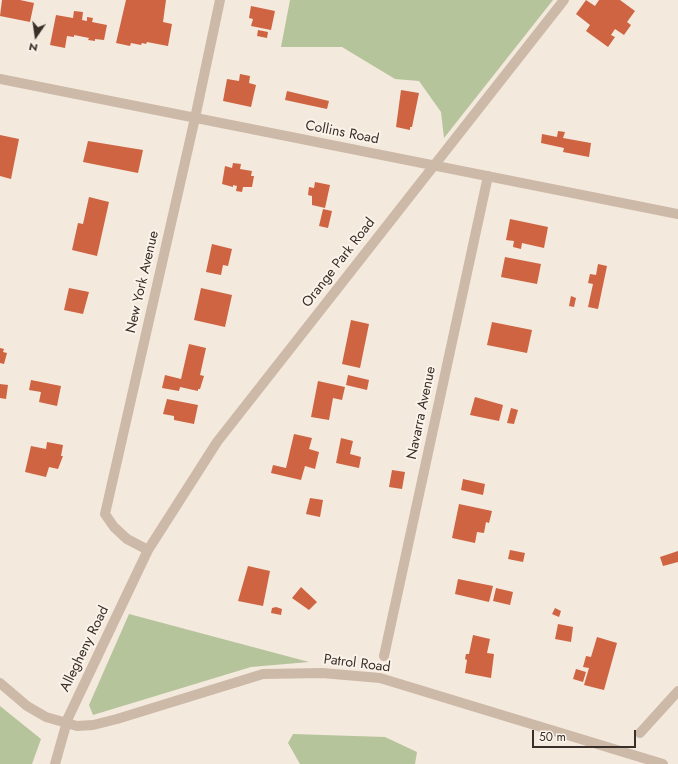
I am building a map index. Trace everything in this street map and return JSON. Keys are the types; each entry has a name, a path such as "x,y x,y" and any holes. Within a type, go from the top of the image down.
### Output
{"street":[{"name":"New York Avenue","path":"148,550 127,539 114,527 105,514 195,118 220,0"},
{"name":"Orange Park Road","path":"148,550 216,442 564,0"},
{"name":"Collins Road","path":"0,79 678,214"},
{"name":"Navarra Avenue","path":"384,656 488,176"},
{"name":"Allegheny Road","path":"55,764 66,724 76,700 148,550"},
{"name":"Patrol Road","path":"0,683 27,706 46,717 77,726 105,722 263,674 322,673 380,678 664,764"},
{"path":"640,734 678,691"}],"green space":[{"path":"290,0 553,0 444,138 441,112 419,81 395,79 342,47 281,47"},
{"path":"129,614 309,662 251,667 93,715 89,705"},
{"path":"0,706 41,739 32,764 0,764"},
{"path":"293,734 385,737 417,752 415,764 300,764 288,743"}],"building":[{"path":"2,0 20,0 34,3 30,22 0,16"},
{"path":"126,0 166,0 163,22 172,24 168,46 147,42 146,44 142,43 141,45 131,43 130,46 116,43"},
{"path":"586,0 595,6 599,0 620,0 635,11 627,22 631,25 624,35 615,29 611,35 615,37 608,47 586,31 590,25 576,14"},
{"path":"251,6 275,11 271,30 251,26 253,19 249,18"},
{"path":"74,11 83,12 82,20 87,21 87,17 93,18 92,22 107,25 104,40 88,40 89,38 74,35 74,37 67,36 65,48 50,45 56,15 73,18"},
{"path":"258,30 268,32 267,38 257,36"},
{"path":"240,74 250,76 249,83 256,85 251,107 223,101 227,79 239,81"},
{"path":"401,90 419,93 412,127 410,127 410,130 396,127"},
{"path":"287,91 329,101 327,109 285,100"},
{"path":"558,131 565,132 563,138 591,143 589,157 563,152 564,148 541,143 542,134 557,137"},
{"path":"0,135 19,139 11,179 0,176"},
{"path":"88,141 143,150 138,173 83,162"},
{"path":"233,163 241,164 240,169 252,171 251,176 254,176 252,187 243,187 242,192 236,191 237,186 233,185 233,187 222,184 225,166 232,168"},
{"path":"315,182 330,185 325,208 312,205 312,196 308,195 309,187 314,188"},
{"path":"89,197 109,202 97,256 72,250 78,223 83,224"},
{"path":"323,209 332,211 328,228 319,226"},
{"path":"510,219 548,227 544,248 522,243 521,249 513,247 514,241 506,240"},
{"path":"212,244 232,249 228,266 223,265 221,275 206,272"},
{"path":"505,257 541,264 537,284 501,277"},
{"path":"598,264 607,266 598,309 588,307 593,284 588,283 590,274 596,275"},
{"path":"69,288 89,292 83,314 64,310"},
{"path":"201,288 232,295 225,327 194,320"},
{"path":"571,296 576,298 574,307 569,306"},
{"path":"351,320 369,324 360,368 342,364"},
{"path":"492,322 532,330 527,353 487,345"},
{"path":"189,344 206,348 200,375 204,376 200,389 198,389 198,391 180,387 179,391 162,388 165,375 181,379"},
{"path":"0,348 4,349 3,352 7,353 4,364 0,363"},
{"path":"348,375 369,380 367,390 346,385"},
{"path":"31,380 61,386 57,406 39,402 41,392 29,390"},
{"path":"318,381 345,387 342,400 333,398 329,420 311,417"},
{"path":"0,384 8,385 6,399 0,398"},
{"path":"475,397 503,405 499,421 470,415"},
{"path":"167,399 198,405 194,424 174,420 174,416 163,414"},
{"path":"511,408 518,410 514,424 507,423"},
{"path":"294,434 312,438 309,449 319,452 315,469 305,466 301,480 271,473 273,465 286,468"},
{"path":"341,438 353,441 350,454 361,457 359,468 336,463"},
{"path":"47,442 63,445 61,456 63,456 58,469 49,467 46,477 25,472 31,446 46,449"},
{"path":"392,470 405,472 402,489 389,487"},
{"path":"463,479 485,484 483,495 461,490"},
{"path":"310,498 323,500 320,517 306,514"},
{"path":"459,504 492,511 489,523 486,522 484,533 477,532 475,543 452,538"},
{"path":"510,550 525,553 523,562 508,559"},
{"path":"678,551 678,562 663,566 660,557"},
{"path":"248,566 270,571 263,606 238,601"},
{"path":"458,579 493,586 489,602 455,594"},
{"path":"301,587 317,602 309,610 292,598"},
{"path":"496,588 513,592 510,605 493,601"},
{"path":"276,607 282,609 281,615 271,613 272,608"},
{"path":"555,608 561,611 559,617 552,614"},
{"path":"558,624 573,627 571,642 555,639"},
{"path":"473,635 490,639 487,653 494,654 491,678 465,673 467,660 465,659 466,654 469,654"},
{"path":"597,637 617,643 604,690 584,685 589,668 583,667 586,656 591,657"},
{"path":"576,669 586,672 583,682 573,679"}]}
